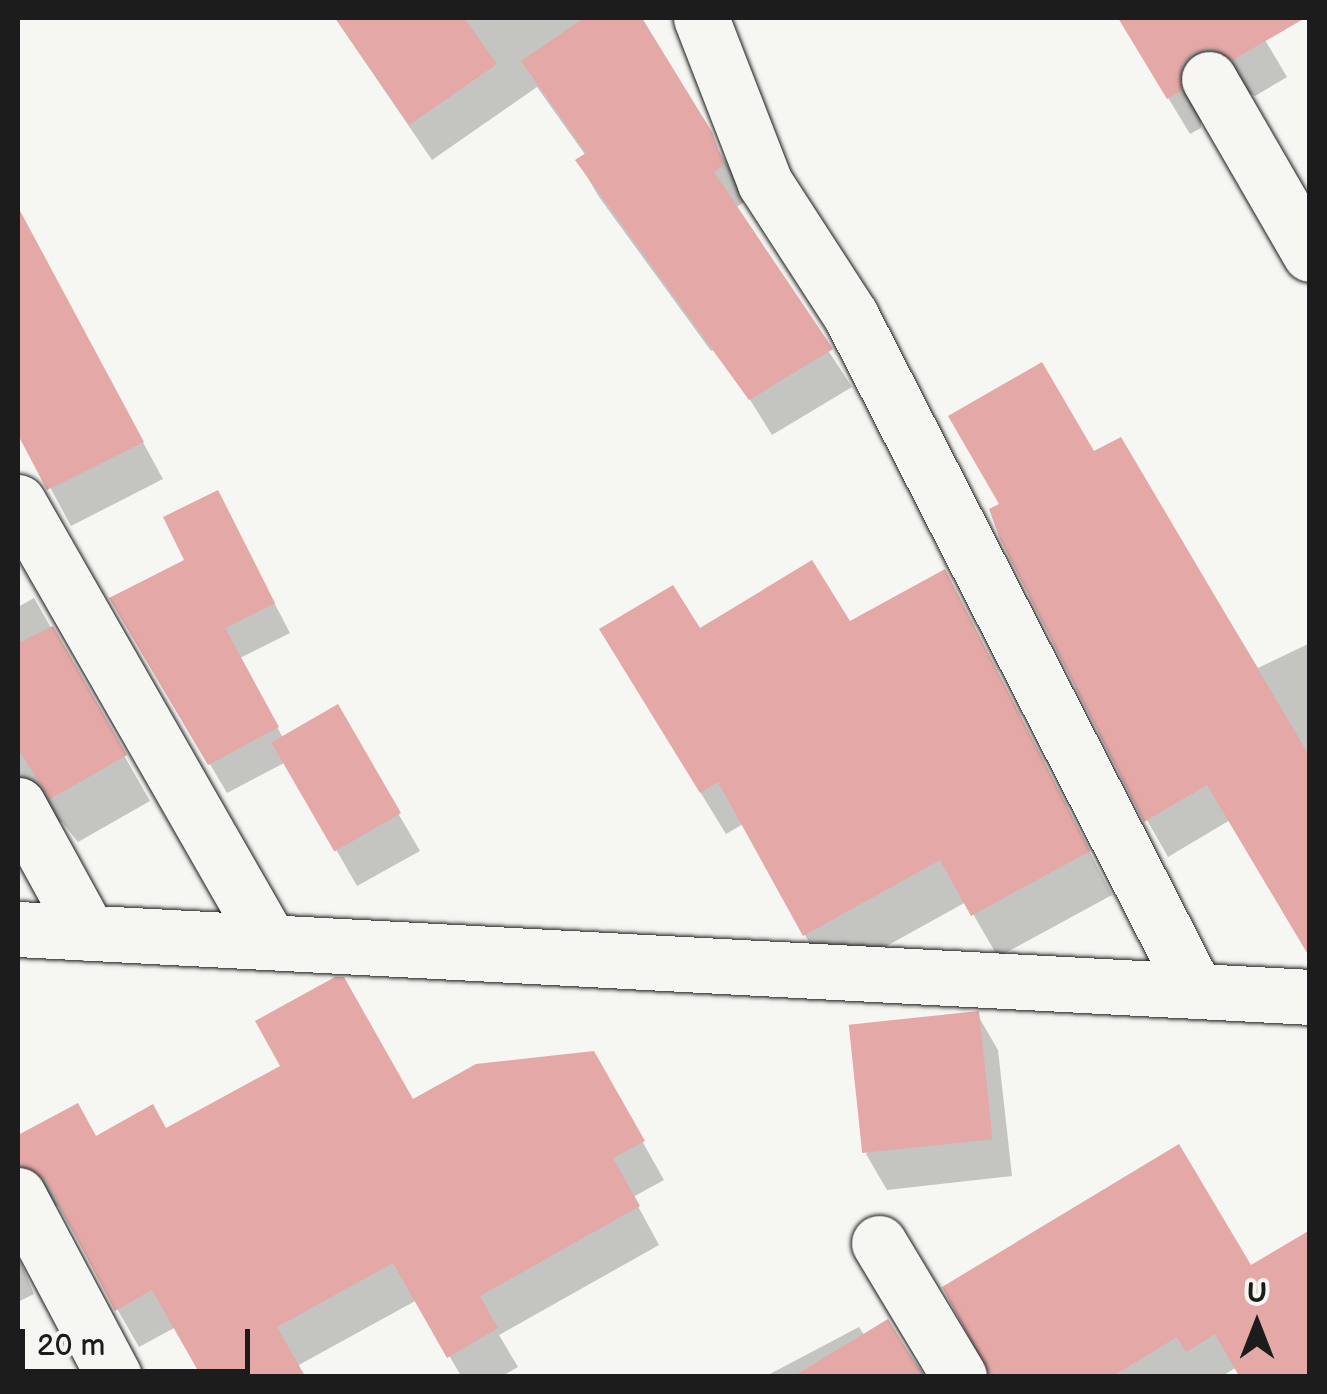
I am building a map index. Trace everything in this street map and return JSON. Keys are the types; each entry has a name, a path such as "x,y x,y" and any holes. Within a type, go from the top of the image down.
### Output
{"street":[{"path":"702,18 764,183 851,316 1196,991"},
{"path":"1209,79 1310,254"},
{"path":"18,502 269,942"},
{"path":"18,806 88,932"},
{"path":"18,929 1310,998"},
{"path":"18,1195 114,1376"},
{"path":"879,1243 959,1376"}],"building":[{"path":"335,18 464,18 497,64 409,125"},
{"path":"584,18 642,18 712,132 724,165 714,172 833,349 749,400 575,160 586,153 521,61"},
{"path":"1118,18 1305,18 1233,60 1210,48 1193,53 1182,64 1181,91 1167,99"},
{"path":"18,207 144,442 47,490 18,435"},
{"path":"1042,362 1094,451 1121,437 1310,757 1310,958 1207,785 1144,822 1000,539 989,509 999,504 948,416"},
{"path":"218,490 275,603 225,628 279,727 208,765 109,598 184,560 163,517"},
{"path":"812,560 850,621 945,569 1090,851 971,916 940,860 803,936 718,782 700,793 599,629 673,585 700,628"},
{"path":"53,626 127,755 50,799 18,749 18,643"},
{"path":"338,704 401,813 334,852 271,742"},
{"path":"335,977 344,977 413,1099 476,1064 594,1051 645,1141 613,1158 640,1206 480,1296 498,1328 447,1358 393,1263 277,1327 305,1376 201,1376 152,1290 115,1311 46,1180 18,1164 18,1135 78,1103 96,1136 153,1104 166,1128 280,1066 255,1021"},
{"path":"979,1011 992,1139 862,1153 849,1025"},
{"path":"1179,1144 1251,1265 1310,1230 1310,1376 1239,1376 1215,1334 1186,1352 1177,1337 1113,1376 990,1376 942,1287"},
{"path":"888,1319 923,1376 794,1376"}]}
